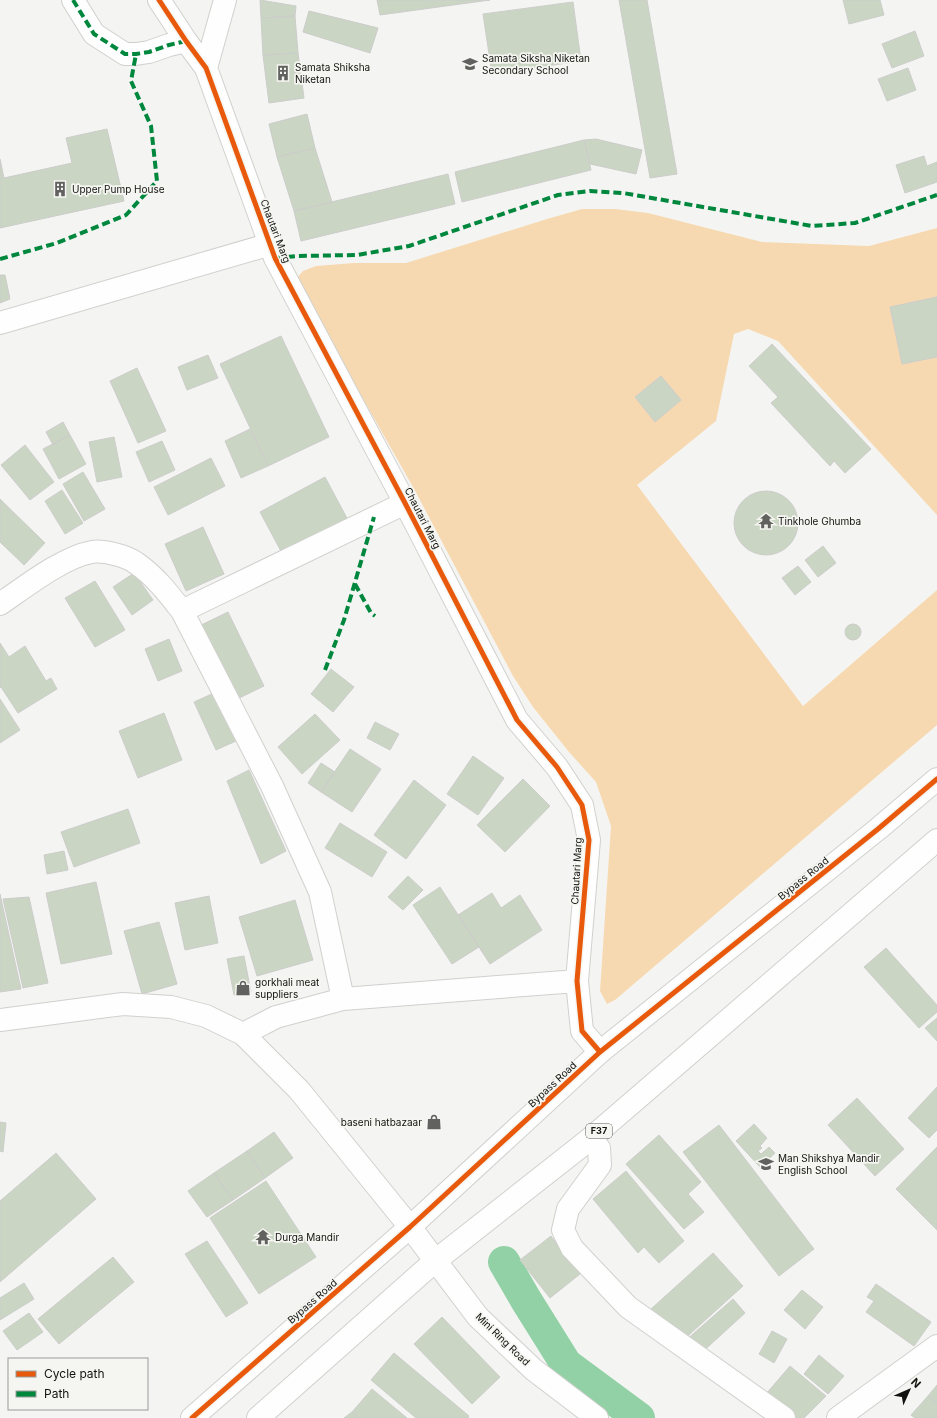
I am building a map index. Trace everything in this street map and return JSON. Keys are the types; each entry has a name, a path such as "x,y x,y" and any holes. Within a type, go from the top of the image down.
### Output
{"main road":[{"path":"73,0 94,34 125,54 149,52 177,43"},
{"name":"Chautari Marg","path":"159,0 177,43 206,68 275,258 405,502 517,720 557,767 582,805 589,840 577,981 582,1031 600,1052"},
{"path":"206,68 225,0"},
{"path":"0,323 271,244"},
{"path":"182,611 405,502"},
{"path":"0,604 38,577 71,559 93,552 113,554 135,562 160,583 182,611 272,786 320,892 343,999"},
{"name":"Bypass Road","path":"192,1418 410,1227 600,1052 878,829 937,779"},
{"name":"F37","path":"258,1418 435,1261 590,1140 937,840"},
{"path":"243,1034 276,1017 343,999 577,981"},
{"name":"Mini Ring Road","path":"0,1020 123,1004 171,1007 206,1016 243,1034 299,1090 410,1227 478,1317 534,1370 596,1418"},
{"path":"590,1140 599,1148 600,1165 568,1209 562,1230 572,1248 628,1307 784,1418"},
{"path":"838,1418 937,1346"}],"shaded area":[{"path":"582,209 615,209 648,213 762,242 869,246 937,228 937,515 778,341 748,329 734,334 716,421 637,485 803,706 937,590 937,725 615,1000 607,1004 600,991 611,826 596,782 569,752 533,707 513,676 413,487 307,300 297,278 303,271 316,266 354,263 406,263"}],"building":[{"path":"260,0 296,6 295,16 261,18"},
{"path":"377,0 490,0 380,15"},
{"path":"619,0 647,0 677,174 650,178"},
{"path":"843,0 880,0 884,15 849,24"},
{"path":"573,2 581,61 492,74 483,14"},
{"path":"309,11 378,28 370,53 303,32"},
{"path":"295,16 298,53 263,55 261,18"},
{"path":"915,31 924,56 892,68 882,44"},
{"name":"Samata Shiksha Niketan","path":"298,53 304,98 269,103 263,55"},
{"path":"908,68 916,90 887,101 878,79"},
{"path":"307,114 315,148 277,157 269,124"},
{"name":"Upper Pump House","path":"107,129 124,201 0,228 0,159 4,178 72,163 66,138"},
{"path":"596,139 642,150 636,174 590,164 584,140"},
{"path":"584,140 591,170 462,202 455,172"},
{"path":"315,148 332,202 294,211 277,157"},
{"path":"924,156 927,166 937,162 937,182 905,193 896,165"},
{"path":"448,174 455,204 301,241 294,211"},
{"path":"0,275 5,275 10,299 0,303"},
{"path":"937,297 937,357 902,364 890,307"},
{"path":"281,336 329,437 268,466 220,364"},
{"path":"772,344 871,449 845,473 834,461 830,466 771,403 778,397 749,366"},
{"path":"208,355 218,378 187,390 178,367"},
{"path":"137,368 166,431 138,443 110,381"},
{"path":"661,376 681,400 655,422 635,397"},
{"path":"63,422 70,435 53,445 46,432"},
{"path":"250,429 268,466 241,478 225,441"},
{"path":"70,435 86,464 59,479 43,449"},
{"path":"114,437 122,477 97,482 89,442"},
{"path":"162,441 175,470 149,482 136,452"},
{"path":"25,445 54,482 30,500 1,465"},
{"path":"211,458 225,486 168,515 154,487"},
{"path":"83,472 105,509 84,521 63,484"},
{"path":"325,477 348,520 283,555 260,512"},
{"path":"62,490 83,523 65,534 45,501"},
{"name":"Tinkhole Ghumba","path":"760,491 772,491 789,500 796,511 798,523 796,535 789,546 772,555 760,555 748,550 739,541 734,529 734,517 739,505 748,496"},
{"path":"0,499 45,543 24,565 0,542"},
{"path":"203,527 224,574 186,591 165,544"},
{"path":"823,546 836,563 818,577 805,560"},
{"path":"798,566 811,582 795,595 782,578"},
{"path":"134,573 153,600 132,615 113,587"},
{"path":"95,581 125,630 95,647 65,598"},
{"path":"228,612 264,686 227,704 191,630"},
{"path":"850,624 856,624 861,629 859,638 856,640 850,640 845,635 845,629"},
{"path":"169,639 182,671 158,681 145,649"},
{"path":"0,643 9,657 25,646 46,681 51,678 57,689 18,713 1,687 0,688"},
{"path":"331,669 354,687 333,712 311,694"},
{"path":"214,693 236,741 216,750 194,702"},
{"path":"0,699 20,730 0,743"},
{"path":"164,713 182,760 138,778 119,731"},
{"path":"315,714 340,740 302,774 278,747"},
{"path":"375,722 399,734 390,750 367,738"},
{"path":"350,749 381,769 352,812 321,792"},
{"path":"473,756 504,778 478,815 447,794"},
{"path":"321,763 335,772 321,792 308,783"},
{"path":"249,770 286,851 261,864 227,781"},
{"path":"523,779 550,806 505,852 477,825"},
{"path":"414,780 446,805 406,859 374,835"},
{"path":"128,809 140,843 74,867 61,832"},
{"path":"340,823 387,852 372,877 325,848"},
{"path":"64,851 68,870 47,874 44,855"},
{"path":"408,876 423,890 403,910 388,897"},
{"path":"96,882 112,954 61,964 46,893"},
{"path":"440,887 479,947 452,964 413,905"},
{"path":"492,893 501,908 520,895 542,930 490,964 458,915"},
{"path":"0,894 21,989 0,992"},
{"path":"209,896 218,943 185,950 175,903"},
{"path":"29,897 48,983 23,988 3,899"},
{"path":"295,900 313,960 257,976 239,917"},
{"path":"159,922 177,984 142,994 124,931"},
{"path":"886,948 937,1005 937,1012 919,1028 864,967"},
{"path":"244,956 251,992 234,995 227,959"},
{"path":"937,1018 937,1041 925,1028"},
{"path":"937,1087 937,1130 929,1138 908,1118"},
{"path":"857,1098 904,1149 875,1176 828,1125"},
{"path":"0,1122 6,1123 3,1152 0,1151"},
{"path":"754,1124 767,1138 760,1146 762,1148 758,1151 761,1154 769,1147 775,1153 760,1167 736,1141"},
{"path":"719,1125 814,1249 779,1276 683,1152"},
{"path":"274,1132 293,1158 265,1178 247,1151"},
{"path":"659,1135 701,1182 688,1194 704,1212 684,1229 626,1164"},
{"path":"937,1147 937,1230 896,1189"},
{"path":"247,1151 265,1178 233,1200 214,1173"},
{"path":"56,1153 96,1199 0,1282 0,1201"},
{"path":"626,1171 684,1241 659,1263 644,1247 638,1253 593,1199"},
{"path":"214,1173 233,1200 207,1217 188,1191"},
{"name":"Durga Mandir","path":"266,1181 316,1257 259,1294 210,1218"},
{"path":"551,1236 580,1274 550,1298 520,1260"},
{"path":"207,1241 248,1303 226,1317 185,1254"},
{"path":"713,1253 743,1286 681,1342 651,1309"},
{"path":"113,1257 134,1282 59,1344 38,1319"},
{"path":"24,1283 34,1299 0,1320 0,1298"},
{"path":"876,1284 931,1322 914,1346 866,1312 874,1301 867,1297"},
{"path":"802,1290 823,1307 805,1329 784,1310"},
{"path":"733,1299 745,1313 698,1356 685,1341"},
{"path":"29,1313 43,1332 17,1350 3,1331"},
{"path":"442,1317 500,1377 472,1404 414,1344"},
{"path":"772,1331 787,1339 774,1363 759,1354"},
{"path":"394,1353 469,1416 468,1418 416,1418 371,1380"},
{"path":"819,1355 844,1376 828,1394 804,1374"},
{"path":"790,1366 826,1396 804,1418 796,1418 766,1394"},
{"path":"937,1385 937,1404 928,1396"},
{"path":"372,1389 407,1418 359,1418 352,1412"},
{"path":"928,1396 937,1404 937,1418 915,1418 911,1415"},
{"path":"352,1412 359,1418 344,1418"}],"waterway":[{"path":"504,1262 566,1364 639,1418"}],"marked path":[{"path":"73,0 94,34 125,54 149,52 186,41"},
{"path":"0,259 57,243 126,215 157,181 151,126 131,81 136,54"},
{"path":"275,258 357,255 409,246 558,195 590,191 623,193 812,226 855,223 937,195"},
{"path":"325,670 344,620 374,517"},
{"path":"355,584 371,613 375,616"}],"cycle path":[{"path":"159,0 206,68 275,258 405,503 517,720 557,767 582,805 589,840 577,981 582,1031 600,1052"},
{"path":"192,1418 410,1227 600,1052 878,829 937,779"}],"place":[{"name":"Samata Siksha Niketan Secondary School","path":"470,64"},
{"name":"Samata Shiksha Niketan","path":"283,73"},
{"name":"Upper Pump House","path":"60,189"},
{"name":"Tinkhole Ghumba","path":"766,521"},
{"name":"gorkhali meat suppliers","path":"243,988"},
{"name":"baseni hatbazaar","path":"434,1122"},
{"name":"Man Shikshya Mandir English School","path":"766,1164"},
{"name":"Durga Mandir","path":"263,1237"}]}
